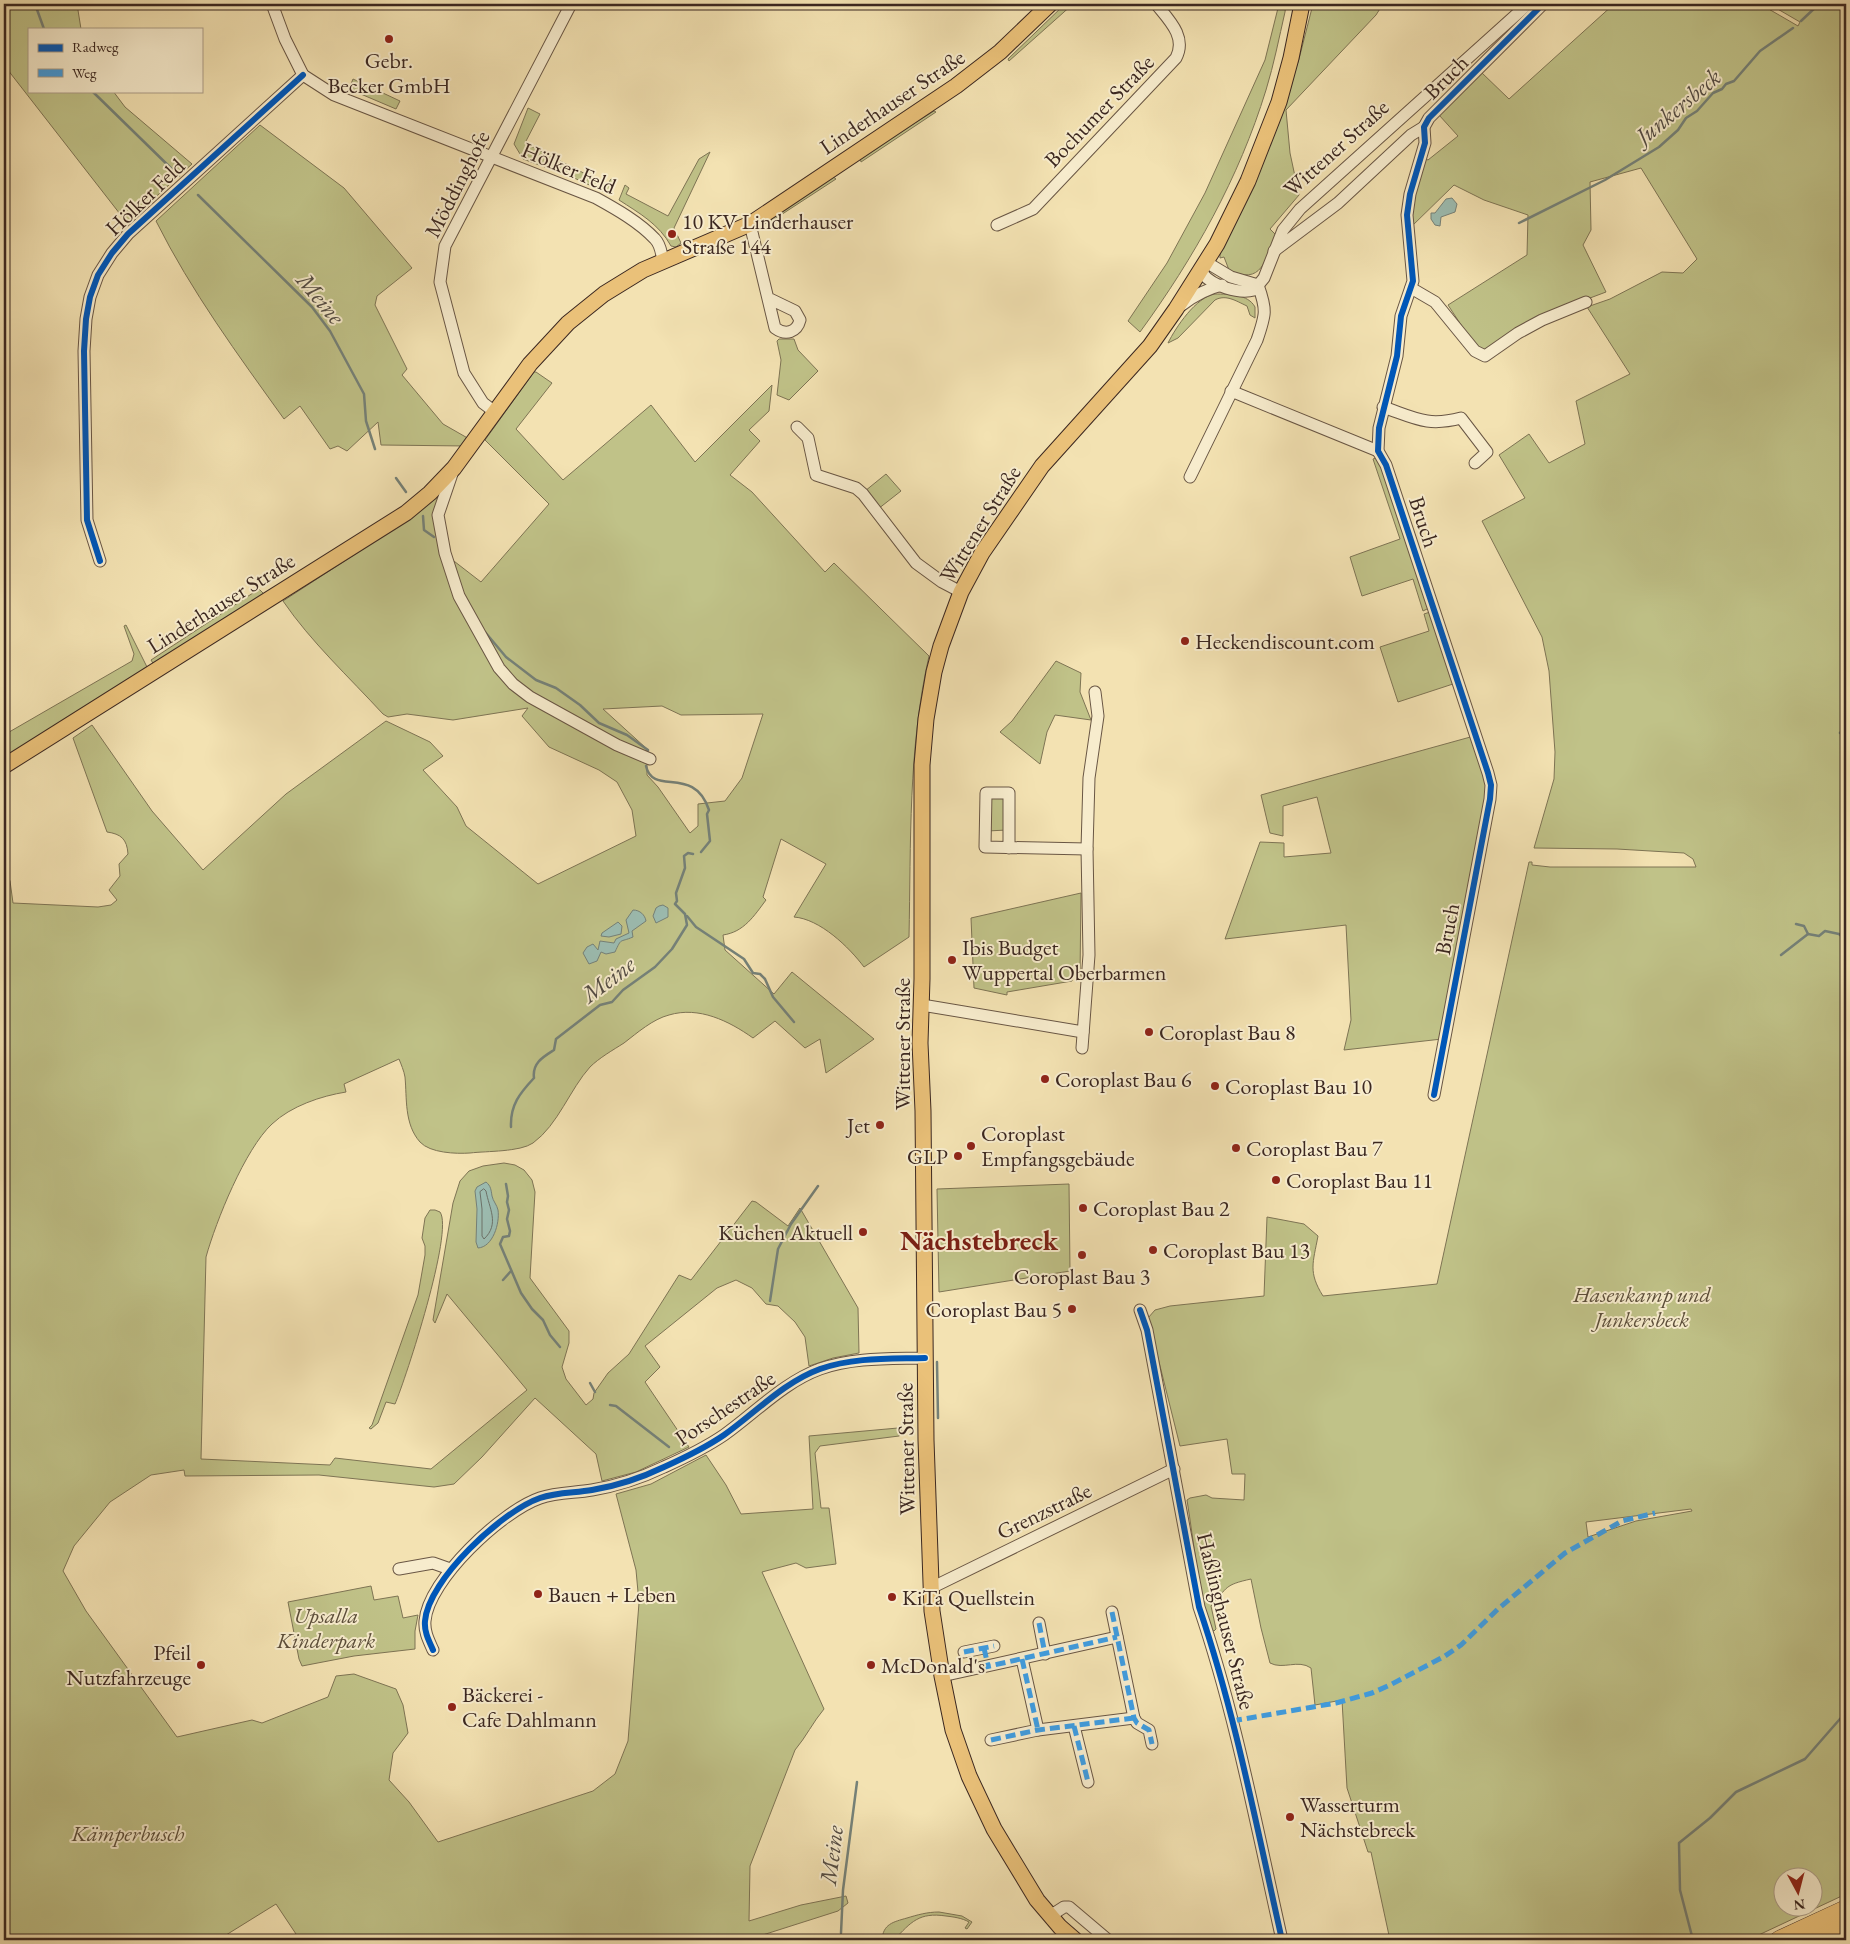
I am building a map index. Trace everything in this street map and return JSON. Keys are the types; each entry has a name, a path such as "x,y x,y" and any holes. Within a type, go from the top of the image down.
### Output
{"highway":[{"path":"1779,1940 1846,1909"},
{"path":"1818,1940 1846,1927"}],"main road":[{"name":"Linderhauser Straße","path":"4,766 406,513 430,493 454,468 530,364 568,323 622,282 663,260 726,236 750,224 956,86 1000,52 1050,4"},
{"name":"Wittener Straße","path":"1075,1940 1050,1916 1037,1900 1004,1845 974,1789 962,1761 953,1730 932,1611 925,1358 924,1111 920,1043 922,1005 922,765 925,737 932,686 941,646 961,592 982,552 1038,472 1063,441 1140,358 1176,309 1204,264 1232,215 1260,152 1279,102 1291,58 1302,4"}],"street":[{"path":"272,4 285,39 303,75"},
{"name":"Möddinghofe","path":"495,412 483,403 464,373 440,282 445,246 571,4"},
{"name":"Bochumer Straße","path":"998,225 1033,208 1176,58 1181,43 1178,32 1156,4"},
{"name":"Wittener Straße","path":"1258,284 1264,278 1283,230 1300,209 1528,4"},
{"name":"Bruch","path":"1411,136 1424,127 1429,118 1543,4"},
{"name":"Hölker Feld","path":"100,561 87,520 84,351 86,319 90,297 98,275 112,253 128,234 303,75 334,95 578,190 618,211 655,239 661,248 663,260"},
{"name":"Bruch","path":"1424,127 1424,143 1410,194 1407,215 1412,273 1411,288 1402,316 1397,356 1383,407 1379,428 1378,451 1386,465 1491,785 1490,799 1434,1095"},
{"name":"Wittener Straße","path":"1274,251 1338,203 1411,136"},
{"path":"750,224 768,298"},
{"path":"1204,264 1232,277 1258,284 1254,290 1250,291 1213,283 1203,274 1204,264"},
{"path":"1190,477 1257,340 1265,319 1266,306 1258,284"},
{"name":"Wittener Straße","path":"1176,309 1195,294 1222,285"},
{"path":"1411,288 1426,295 1435,302 1476,352 1482,356 1488,355 1518,333 1542,320 1586,302"},
{"path":"1231,391 1378,451"},
{"path":"1383,407 1423,421 1435,423 1461,418 1487,452 1475,463"},
{"path":"797,428 808,438 816,474 856,488 863,494 916,563 942,582 961,592"},
{"name":"Linderhauser Straße","path":"454,468 438,515 443,545 458,596 499,668 512,684 530,697 617,745 650,759"},
{"path":"1082,1048 1089,955 1087,850 1089,778 1098,716 1095,692"},
{"path":"1009,848 1010,793 986,793 985,847 1009,848 1087,850"},
{"path":"922,1005 1083,1032"},
{"name":"Haßlinghauser Straße","path":"1140,1310 1148,1330 1200,1607 1230,1714 1282,1940"},
{"name":"Porschestraße","path":"433,1650 427,1638 425,1622 434,1592 450,1570 503,1519 524,1504 541,1497 592,1490 644,1476 707,1446 787,1387 820,1369 845,1362 925,1358"},
{"name":"Grenzstraße","path":"931,1588 1174,1469"},
{"path":"399,1568 433,1563 450,1570"},
{"path":"1112,1612 1134,1718 1137,1723 1148,1730 1152,1744"},
{"path":"1038,1623 1045,1654"},
{"path":"942,1676 1117,1638"},
{"path":"964,1652 989,1647 988,1666"},
{"path":"1022,1659 1038,1730"},
{"path":"991,1740 1038,1730 1134,1718"},
{"path":"1074,1726 1088,1782"},
{"path":"1050,1916 1064,1907 1069,1907 1108,1940"}],"green space":[{"path":"4,4 77,4 81,28 28,28 28,92 114,92 125,107 192,164 127,223 4,65"},
{"path":"1065,4 1073,4 1009,61 1008,59"},
{"path":"1279,4 1286,4 1274,61 1243,155 1229,186 1196,246 1179,275 1140,332 1128,321 1167,263 1205,193 1265,60"},
{"path":"1313,4 1383,4 1376,15 1286,110 1290,153 1299,195 1270,229 1276,235 1261,268 1249,275 1240,274 1229,270 1224,257 1220,258 1220,251 1265,155 1299,59"},
{"name":"Hasenkamp und Junkersbeck","path":"1614,4 1760,4 1798,26 1800,22 1769,4 1846,4 1846,1894 1822,1905 1822,1866 1772,1866 1772,1916 1799,1916 1748,1940 1390,1940 1371,1852 1368,1852 1347,1788 1342,1700 1315,1705 1311,1668 1301,1664 1275,1665 1270,1663 1251,1579 1231,1585 1211,1606 1216,1629 1214,1631 1209,1628 1199,1581 1187,1500 1206,1495 1212,1498 1244,1500 1245,1474 1232,1474 1227,1439 1180,1446 1148,1318 1155,1310 1170,1306 1264,1296 1267,1217 1304,1224 1318,1236 1313,1267 1315,1280 1323,1296 1437,1284 1529,862 1532,862 1532,865 1550,867 1696,867 1693,859 1684,853 1617,849 1534,848 1554,779 1555,752 1549,671 1542,637 1482,521 1525,498 1499,455 1529,434 1549,463 1585,444 1576,401 1630,374 1587,307 1610,299 1662,272 1683,273 1697,259 1641,168 1590,182 1591,230 1583,245 1606,292 1558,310 1486,352 1473,343 1448,305 1527,255 1528,215 1484,200 1454,185 1411,227 1411,212 1424,158 1428,160 1458,136 1439,115 1481,72 1509,99","holes":["1691,1509 1692,1511 1636,1521 1588,1537 1586,1522"]},
{"path":"353,79 400,101 396,109 349,89"},
{"path":"528,108 540,114 525,143 607,185 611,179 616,181 609,194 572,177 523,159 514,144"},
{"path":"934,111 936,112 861,162 860,157"},
{"path":"260,125 344,188 412,268 377,296 375,305 407,369 402,375 443,424 471,440 466,446 381,445 378,422 347,451 338,446 330,449 300,406 284,419 200,298 156,221"},
{"path":"710,152 674,228 681,243 676,247 671,246 661,231 648,220 619,200 625,185 629,188 626,194 668,216 699,159"},
{"path":"832,176 836,179 767,224 774,217"},
{"path":"1226,294 1248,299 1255,307 1255,318 1250,315 1247,306 1231,299 1219,298 1178,338 1168,343 1187,314 1208,296"},
{"path":"779,339 794,339 798,350 818,371 789,400 777,395 781,360 777,341"},
{"name":"Kämperbusch","path":"534,372 536,372 552,383 516,429 563,480 651,405 695,462 772,385 769,411 749,430 760,441 730,475 752,492 825,572 834,563 929,656 917,726 914,761 909,937 864,967 842,943 824,928 804,919 794,917 826,864 781,839 763,897 766,900 743,927 723,935 725,950 774,994 792,972 874,1039 826,1073 820,1039 805,1048 775,1021 753,1038 724,1021 691,1012 663,1017 651,1023 606,1054 590,1067 583,1076 550,1127 533,1143 520,1148 503,1151 458,1153 437,1151 424,1146 411,1127 406,1102 405,1077 399,1059 344,1084 346,1092 327,1096 288,1112 272,1124 252,1150 224,1206 206,1257 201,1459 330,1465 335,1458 431,1469 527,1390 447,1294 435,1323 433,1320 453,1203 460,1181 469,1171 483,1166 504,1163 515,1165 524,1170 532,1180 535,1192 530,1278 569,1331 569,1343 562,1367 566,1379 586,1405 593,1399 594,1393 608,1373 629,1354 679,1275 691,1280 752,1201 788,1226 800,1208 858,1308 859,1353 833,1358 809,1366 805,1337 795,1322 778,1306 766,1304 752,1288 736,1280 717,1288 645,1346 660,1367 645,1382 689,1447 636,1472 602,1481 596,1454 535,1398 482,1457 454,1484 434,1487 319,1475 185,1476 184,1470 151,1475 110,1502 74,1546 63,1571 86,1611 177,1737 252,1720 262,1723 328,1697 336,1676 354,1674 396,1689 403,1705 408,1733 393,1753 389,1780 409,1802 438,1842 593,1791 615,1774 628,1741 639,1603 636,1570 616,1494 651,1484 706,1455 726,1485 741,1514 813,1509 809,1436 898,1428 905,1432 899,1436 820,1446 815,1453 821,1508 829,1508 836,1564 806,1568 796,1563 762,1572 824,1709 795,1750 750,1866 749,1921 801,1905 846,1896 848,1903 838,1911 747,1940 300,1940 276,1904 218,1940 4,1940 4,869 10,881 13,903 98,907 111,905 117,900 109,890 120,876 119,864 128,854 125,841 116,834 107,832 73,738 92,725 152,811 203,870 286,794 386,721 430,742 443,756 423,770 457,807 466,826 538,884 636,836 632,810 617,782 599,770 549,747 522,716 528,708 453,720 407,714 388,717 318,645 283,601 383,536 447,482 438,501 450,558 481,582 549,504 485,440","holes":["662,706 681,715 763,714 742,778 725,801 698,804 698,826 690,833 658,787 647,775 647,749 603,709"]},
{"path":"1378,457 1429,608 1423,611 1413,579 1362,596 1350,557 1400,539 1373,459"},
{"path":"886,474 901,491 878,509 865,491"},
{"path":"259,589 266,596 154,665 151,660"},
{"path":"1433,611 1456,683 1398,702 1380,647 1429,631 1424,614"},
{"path":"126,625 148,669 4,759 4,735 132,661 134,654 124,626"},
{"path":"1056,661 1081,673 1080,692 1091,720 1055,715 1047,732 1040,764 1000,732 1012,721"},
{"path":"1474,736 1486,777 1487,798 1442,1039 1344,1050 1351,1020 1346,925 1225,939 1260,842 1284,843 1284,857 1331,853 1317,797 1283,806 1283,836 1270,833 1261,795"},
{"path":"1004,796 1007,830 987,831 989,799"},
{"path":"1081,893 1080,976 1073,976 1072,981 1007,992 1007,995 974,988 971,918"},
{"path":"1069,1184 1070,1271 939,1292 937,1189"},
{"path":"430,1210 440,1212 443,1225 435,1274 427,1305 409,1366 395,1404 386,1402 378,1423 371,1429 369,1428 372,1425 418,1295 425,1255 425,1246 422,1238 425,1218"},
{"name":"Upsalla Kinderpark","path":"371,1586 374,1600 398,1596 403,1618 418,1615 415,1631 415,1649 354,1656 302,1666 288,1602"},
{"path":"939,1912 962,1916 972,1922 967,1929 965,1928 969,1922 955,1917 937,1915 922,1917 911,1923 894,1940 882,1940 884,1930 893,1922 922,1914"}],"water":[{"path":"1452,198 1457,204 1455,212 1441,217 1440,226 1435,225 1431,219 1431,213 1435,213 1446,199"},
{"path":"663,905 668,908 668,917 656,923 653,916 656,908"},
{"path":"633,910 642,913 646,921 632,931 633,937 621,941 615,952 606,954 601,952 597,961 589,964 583,953 587,947 593,944 598,950 600,941 614,943 616,939 629,933 626,920"},
{"path":"618,922 622,926 621,934 609,937 601,936 602,933"},
{"path":"486,1182 490,1187 497,1208 498,1221 491,1239 483,1247 478,1248 476,1242 477,1209 475,1191 477,1187"}],"waterway":[{"name":"Meine","path":"35,4 44,28"},
{"path":"1801,21 1819,4"},
{"name":"Junkersbeck","path":"1519,223 1605,180 1659,147 1713,93 1734,81 1760,51 1793,28"},
{"name":"Meine","path":"93,92 179,176"},
{"name":"Meine","path":"198,195 312,307 330,331 364,394 366,421 375,449"},
{"name":"Meine","path":"396,478 406,492"},
{"name":"Meine","path":"423,516 424,530 434,537"},
{"name":"Meine","path":"485,632 506,657 536,680 556,688 580,705 599,723 627,735 648,750 647,753"},
{"path":"1840,733 1846,725"},
{"name":"Meine","path":"646,766 650,775 657,779 684,784 694,788 702,796 709,810 707,814 710,841 701,852"},
{"name":"Meine","path":"511,1127 512,1112 517,1100 534,1078 537,1064 554,1050 556,1039 600,1005 612,1002 623,990 655,967 672,949 687,925 685,914 675,904 677,901 676,893 685,868 684,856 688,853 693,854"},
{"path":"687,916 696,927 744,959 753,973 760,974 765,979 773,997 794,1022"},
{"path":"1796,924 1804,926 1808,934"},
{"path":"1781,955 1808,934 1819,936 1825,931 1839,934 1846,940"},
{"name":"Meine","path":"506,1184 509,1210 507,1219 510,1231 509,1236 503,1237 500,1244 521,1293 532,1309 543,1320 550,1335 560,1347"},
{"path":"770,1301 778,1249 791,1224 818,1186"},
{"path":"503,1280 511,1271"},
{"path":"937,1362 938,1418"},
{"name":"Meine","path":"590,1383 595,1392"},
{"name":"Meine","path":"610,1405 616,1406 669,1447"},
{"path":"1693,1940 1680,1890 1679,1843 1710,1818 1736,1792 1805,1759 1846,1712"},
{"name":"Meine","path":"841,1933 843,1890 857,1782"}],"marked path":[{"path":"1232,1721 1336,1703 1372,1693 1390,1685 1445,1656 1461,1645 1498,1609 1565,1553 1622,1521 1655,1513"},
{"path":"1112,1612 1134,1718 1137,1723 1149,1730 1152,1744"},
{"path":"1039,1623 1045,1654"},
{"path":"981,1668 1117,1637"},
{"path":"964,1652 994,1646"},
{"path":"984,1648 988,1666"},
{"path":"1022,1659 1038,1730"},
{"path":"991,1740 1038,1730 1134,1718"},
{"path":"1074,1726 1088,1782"}],"cycle path":[{"path":"1434,1095 1490,799 1491,785 1386,465 1378,451 1379,428 1397,356 1401,316 1413,281 1407,215 1410,194 1425,143 1424,127 1429,118 1543,4"},
{"path":"100,561 87,520 84,351 86,319 90,297 98,275 112,253 128,234 303,75"},
{"path":"1140,1310 1147,1330 1199,1607 1235,1731 1282,1940"},
{"path":"433,1650 426,1633 425,1621 429,1604 439,1586 469,1549 506,1517 524,1505 546,1496 620,1484 672,1464 717,1440 782,1390 820,1369 846,1362 925,1358"}],"place":[{"name":"Gebr. Becker GmbH","path":"389,39"},
{"name":"10 KV Linderhauser Straße 144","path":"672,234"},
{"name":"Heckendiscount.com","path":"1185,641"},
{"name":"Ibis Budget Wuppertal Oberbarmen","path":"952,960"},
{"name":"Coroplast Bau 8","path":"1149,1032"},
{"name":"Coroplast Bau 6","path":"1045,1079"},
{"name":"Coroplast Bau 10","path":"1215,1086"},
{"name":"Jet","path":"880,1125"},
{"name":"Coroplast Empfangsgebäude","path":"971,1146"},
{"name":"Coroplast Bau 7","path":"1236,1148"},
{"name":"GLP","path":"958,1156"},
{"name":"Coroplast Bau 11","path":"1276,1180"},
{"name":"Coroplast Bau 2","path":"1083,1208"},
{"name":"Küchen Aktuell","path":"863,1232"},
{"name":"Coroplast Bau 13","path":"1153,1250"},
{"name":"Coroplast Bau 3","path":"1082,1255"},
{"name":"Coroplast Bau 5","path":"1072,1309"},
{"name":"Bauen + Leben","path":"538,1594"},
{"name":"KiTa Quellstein","path":"892,1597"},
{"name":"Pfeil Nutzfahrzeuge","path":"201,1665"},
{"name":"McDonald's","path":"871,1665"},
{"name":"Bäckerei - Cafe Dahlmann","path":"452,1707"},
{"name":"Wasserturm Nächstebreck","path":"1290,1817"}],"district":[{"name":"Nächstebreck","path":"979,1240"}]}
